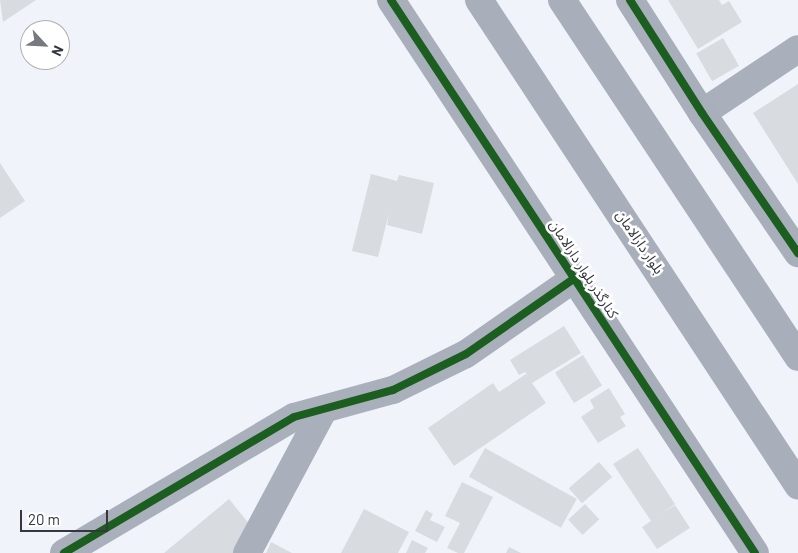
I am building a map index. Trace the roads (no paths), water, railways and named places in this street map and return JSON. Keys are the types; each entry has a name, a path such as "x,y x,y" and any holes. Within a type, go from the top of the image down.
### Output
{"main road":[{"name":"کنارگذر بلوار دارالامان","path":"391,0 756,553"},
{"name":"بلوار دارالامان","path":"479,0 798,485"},
{"path":"562,0 798,357"},
{"path":"630,0 702,112 798,253"}],"street":[{"path":"702,112 798,49"},
{"path":"64,553 294,416 392,390 466,354 575,278"},
{"path":"247,553 324,409"}]}
